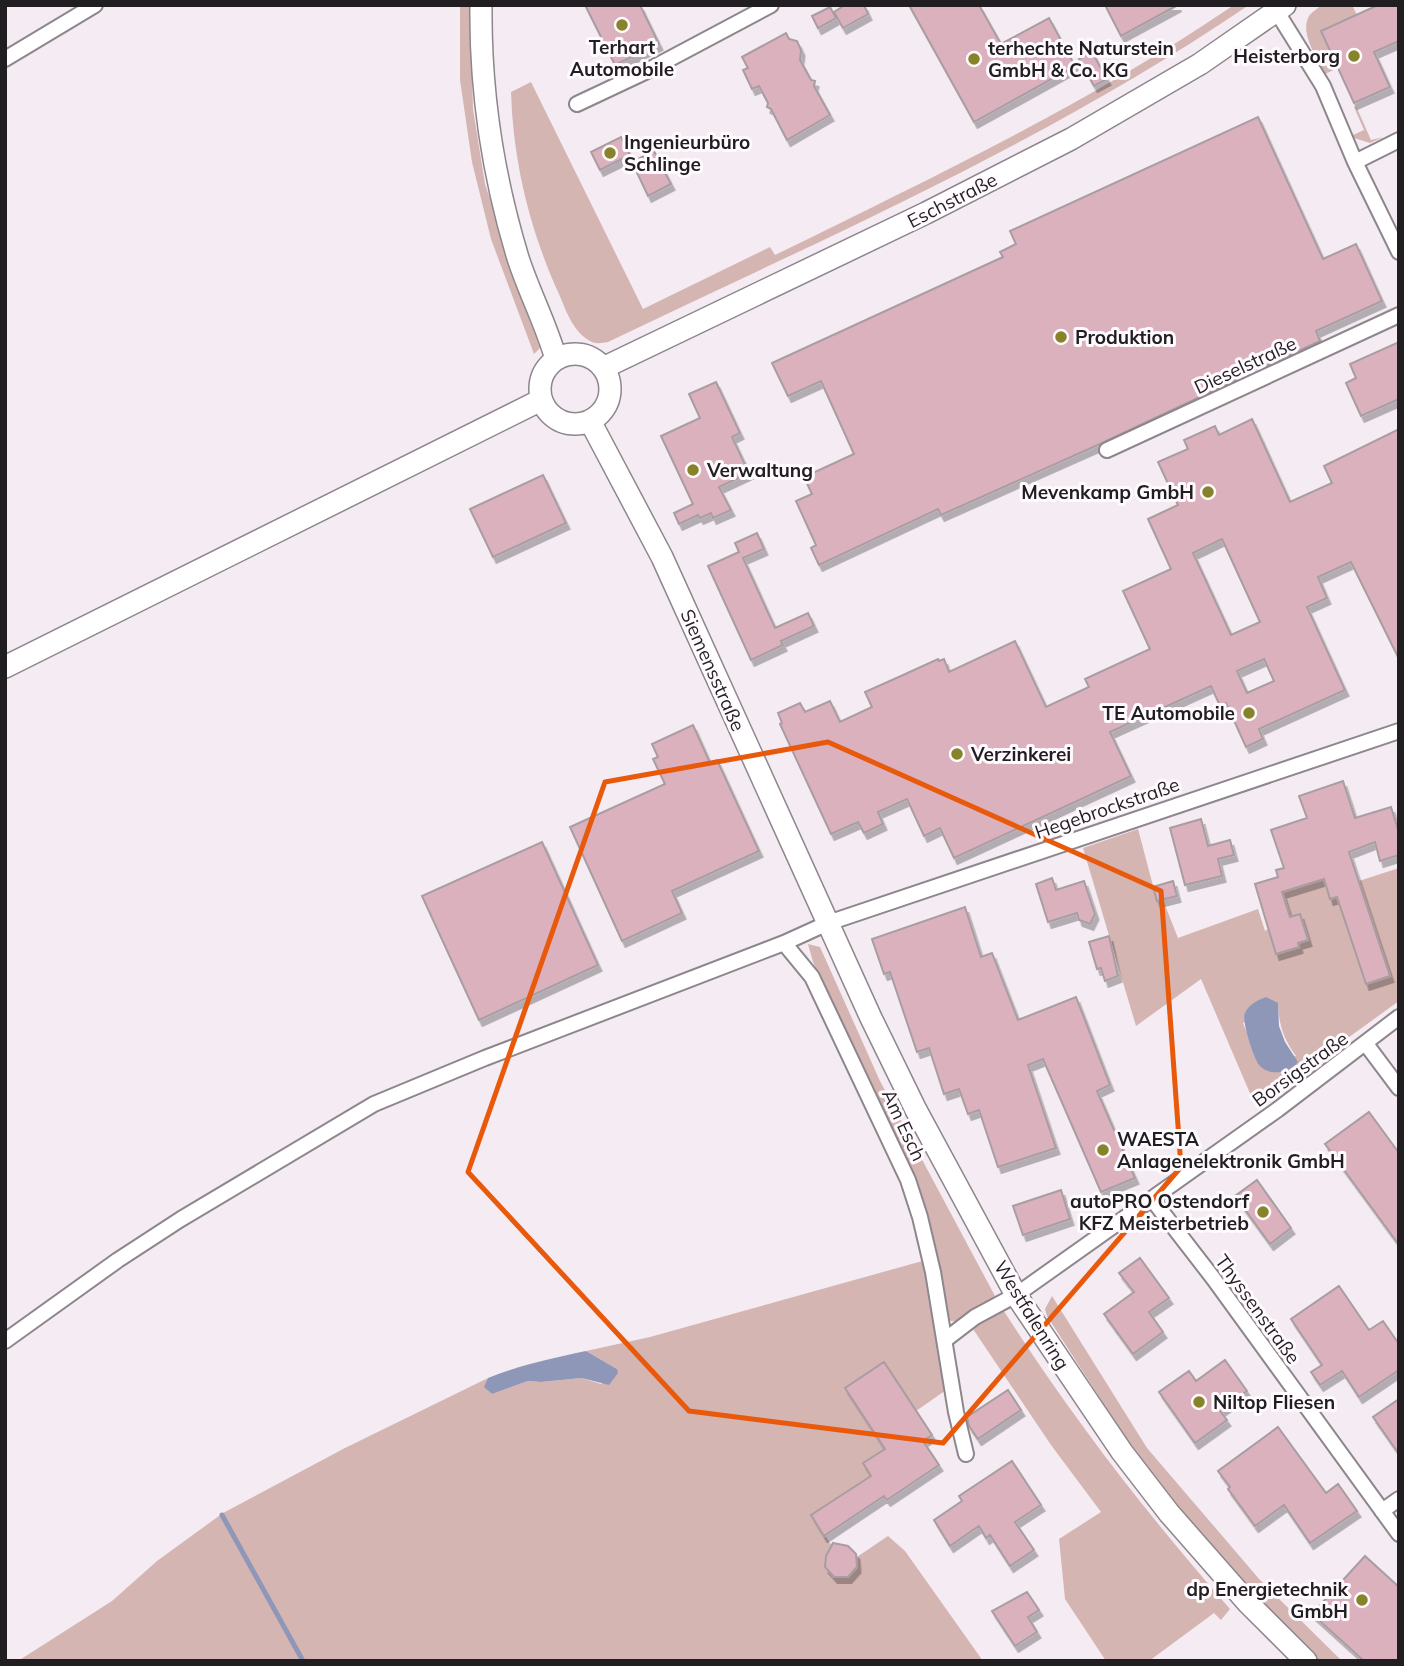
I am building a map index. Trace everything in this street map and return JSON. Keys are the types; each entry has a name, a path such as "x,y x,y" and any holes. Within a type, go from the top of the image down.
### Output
{"street":[{"path":"5,59 95,5"},
{"path":"481,5 484,86 494,164 518,258 556,359"},
{"path":"577,104 645,72 771,5"},
{"path":"1281,8 1323,86 1355,162 1399,252"},
{"name":"Eschstraße","path":"603,368 926,213 1071,139 1200,64 1281,8"},
{"path":"1355,162 1399,140"},
{"name":"Dieselstraße","path":"1107,450 1399,315"},
{"path":"568,354 582,354 594,359 603,368 609,379 610,391 607,403 590,421 567,423 556,419 547,411 539,389 541,377 547,366 556,359 568,354"},
{"path":"5,667 541,400"},
{"name":"Siemensstraße","path":"590,421 662,557 828,923"},
{"name":"Hegebrockstraße","path":"5,1341 118,1260 181,1219 374,1104 485,1058 784,943 828,923 1399,731"},
{"name":"Westfalenring","path":"828,923 916,1110 1016,1295 1122,1452 1169,1513 1248,1603 1306,1661"},
{"name":"Am Esch","path":"784,943 812,977 908,1180 933,1272 956,1412 966,1454"},
{"name":"Borsigstraße","path":"1016,1295 1366,1044 1399,1017"},
{"path":"1366,1044 1399,1088"},
{"name":"Thyssenstraße","path":"1152,1199 1399,1534"},
{"path":"945,1340 975,1317 1016,1295"},
{"path":"1382,1511 1399,1499"}],"highlighted area":[{"path":"828,742 1161,891 1181,1167 943,1443 689,1411 468,1172 605,782"}],"shaded area":[{"path":"460,5 470,5 473,109 485,184 540,348 534,354 491,239 472,162 460,80"},
{"path":"1234,5 1249,5 1173,54 1016,144 853,226 608,342 592,342 575,328 540,246 519,170 512,118 511,92 531,82 643,309 770,247 775,255 951,168 1123,75"},
{"path":"1322,5 1352,5 1357,15 1338,68 1325,74 1306,30 1309,16"},
{"path":"1356,106 1371,140 1383,137 1370,143 1354,138 1353,135 1364,130 1354,107"},
{"path":"1138,829 1157,901 1163,900 1178,938 1258,909 1276,954 1299,947 1298,943 1308,940 1300,915 1290,917 1282,892 1315,882 1322,874 1330,899 1337,897 1366,984 1390,976 1359,881 1399,868 1399,1001 1255,1105 1201,979 1136,1026 1083,848","holes":["1278,1003 1285,1037 1296,1056 1259,1065 1243,1023"]},
{"path":"808,944 820,947 880,1081 995,1296 959,1322 944,1320 913,1177 813,962"},
{"path":"926,1260 949,1388 916,1411 884,1362 845,1388 885,1449 863,1463 871,1476 811,1515 845,1565 888,1536 905,1551 983,1661 18,1661 112,1601 157,1561 223,1513 345,1448 488,1378 485,1387 492,1394 528,1381 582,1378 601,1384 617,1369 586,1351 650,1337"},
{"path":"1052,1296 1147,1448 1260,1580 1342,1661 1318,1661 1197,1533 1136,1454 1047,1316 1045,1309"},
{"path":"1002,1308 1110,1463 1230,1609 1221,1620 1214,1613 1149,1661 1106,1661 1065,1599 1059,1539 1101,1512 1051,1445 971,1326"}],"water":[{"path":"1266,997 1278,1003 1279,1026 1285,1042 1298,1062 1285,1071 1268,1071 1259,1065 1246,1031 1245,1013 1254,1003"},
{"path":"586,1351 617,1369 618,1373 609,1385 582,1378 528,1381 492,1394 484,1387 488,1378 500,1373"}],"building":[{"name":"Terhart Automobile","path":"585,5 640,5 659,44 615,65"},
{"path":"845,5 864,5 868,14 843,28 834,12"},
{"path":"909,5 979,5 1001,44 1049,18 1075,66 974,122"},
{"path":"1105,5 1178,5 1121,36"},
{"name":"Heisterborg","path":"1378,5 1399,5 1399,41 1374,52 1390,87 1354,103 1321,31"},
{"path":"830,7 836,18 818,28 812,16"},
{"path":"786,33 789,39 797,41 801,50 800,60 811,80 815,81 814,86 830,115 787,140 771,109 767,107 768,103 759,86 752,89 743,70 748,68 742,57"},
{"path":"1092,52 1107,79 1094,86 1079,59"},
{"name":"Produktion","path":"1258,117 1323,259 1356,244 1382,301 1316,331 1320,341 1266,366 1263,358 1234,371 1238,379 1100,444 941,515 938,509 819,565 811,548 816,545 796,501 812,494 804,477 854,454 821,381 788,396 772,363 1003,257 1000,252 1016,244 1010,231"},
{"name":"Ingenieurbüro Schlinge","path":"621,137 630,155 600,170 591,152"},
{"path":"654,151 671,184 648,196 632,162"},
{"path":"1399,342 1399,399 1361,416 1346,383 1356,378 1350,364"},
{"path":"716,382 740,433 732,437 749,473 719,487 731,510 713,518 711,513 700,518 698,515 679,524 674,513 693,504 661,436 700,418 689,394"},
{"path":"1252,419 1290,502 1332,483 1324,466 1399,429 1399,659 1351,562 1318,577 1327,598 1307,607 1345,690 1259,729 1263,739 1246,747 1226,703 1220,706 1211,686 1110,732 1131,776 954,858 940,828 924,836 907,799 878,812 883,824 864,833 858,822 831,834 780,724 782,723 778,713 800,703 805,712 830,701 840,722 872,707 865,692 938,659 944,659 949,672 1015,641 1046,707 1089,687 1085,679 1150,649 1123,591 1171,569 1148,519 1178,505 1158,462 1188,449 1184,440 1215,426 1219,435","holes":["1222,539 1260,622 1231,635 1193,553","1264,659 1274,681 1247,693 1237,671"]},
{"path":"543,475 566,523 493,557 470,509"},
{"path":"757,533 764,549 743,558 775,628 808,613 814,626 781,641 783,645 751,660 708,566 739,552 735,543"},
{"path":"693,725 710,763 717,760 759,851 672,891 682,913 622,941 570,827 665,784 653,759 658,757 652,744"},
{"path":"1343,781 1355,818 1391,807 1399,833 1399,855 1380,861 1375,842 1349,852 1390,976 1366,984 1337,897 1330,899 1324,879 1282,892 1290,917 1300,914 1308,940 1298,943 1299,947 1276,954 1255,884 1278,877 1276,870 1284,868 1271,830 1307,818 1299,796"},
{"path":"1201,819 1208,846 1230,840 1234,855 1218,859 1222,876 1185,885 1170,828"},
{"path":"542,842 598,965 479,1020 422,896"},
{"path":"1052,878 1056,890 1084,881 1095,914 1090,924 1079,920 1077,913 1048,922 1036,884"},
{"path":"1173,881 1177,896 1157,901 1153,887"},
{"path":"965,907 981,957 992,953 1018,1020 1076,997 1110,1085 1097,1091 1135,1178 1101,1192 1043,1059 1028,1065 1056,1148 998,1167 979,1110 968,1114 959,1089 944,1094 929,1048 917,1052 890,972 884,974 872,939"},
{"path":"1109,936 1118,976 1105,981 1101,968 1097,969 1089,942"},
{"path":"1369,1112 1399,1153 1399,1245 1325,1144"},
{"name":"autoPRO Ostendorf KFZ Meisterbetrieb","path":"1257,1180 1291,1228 1270,1244 1235,1196"},
{"path":"1061,1190 1070,1219 1023,1235 1013,1206"},
{"path":"1140,1258 1169,1298 1149,1312 1163,1332 1133,1354 1104,1314 1134,1292 1119,1273"},
{"path":"1339,1286 1369,1330 1383,1321 1399,1344 1399,1370 1359,1397 1342,1371 1320,1385 1311,1372 1322,1365 1291,1319"},
{"name":"Niltop Fliesen","path":"1225,1360 1247,1391 1220,1411 1227,1420 1195,1443 1159,1392 1189,1371 1196,1381"},
{"path":"884,1362 932,1435 923,1441 939,1465 887,1500 884,1496 824,1536 811,1515 871,1476 863,1463 885,1449 845,1388"},
{"path":"1008,1390 1021,1410 978,1439 969,1426 967,1417"},
{"path":"1399,1399 1399,1454 1373,1417"},
{"path":"1278,1427 1326,1493 1338,1484 1357,1511 1310,1543 1284,1505 1255,1526 1218,1471"},
{"path":"1012,1461 1041,1505 1015,1522 1034,1550 1010,1566 990,1535 986,1538 979,1526 950,1546 934,1520 962,1501 959,1496"},
{"path":"833,1543 848,1546 856,1554 857,1567 848,1577 834,1577 825,1567 826,1556"},
{"name":"dp Energietechnik GmbH","path":"1365,1556 1399,1587 1399,1661 1364,1661 1312,1614"},
{"path":"1027,1592 1039,1610 1028,1617 1037,1632 1015,1646 992,1611"}],"waterway":[{"path":"222,1515 303,1661"}],"place":[{"name":"Terhart Automobile","path":"622,25"},
{"name":"Heisterborg","path":"1354,56"},
{"name":"terhechte Naturstein GmbH & Co. KG","path":"974,59"},
{"name":"Ingenieurbüro Schlinge","path":"610,153"},
{"name":"Produktion","path":"1061,337"},
{"name":"Verwaltung","path":"693,470"},
{"name":"Mevenkamp GmbH","path":"1208,492"},
{"name":"TE Automobile","path":"1249,713"},
{"name":"Verzinkerei","path":"957,754"},
{"name":"WAESTA Anlagenelektronik GmbH","path":"1103,1150"},
{"name":"autoPRO Ostendorf KFZ Meisterbetrieb","path":"1263,1212"},
{"name":"Niltop Fliesen","path":"1199,1402"},
{"name":"dp Energietechnik GmbH","path":"1362,1600"}]}
